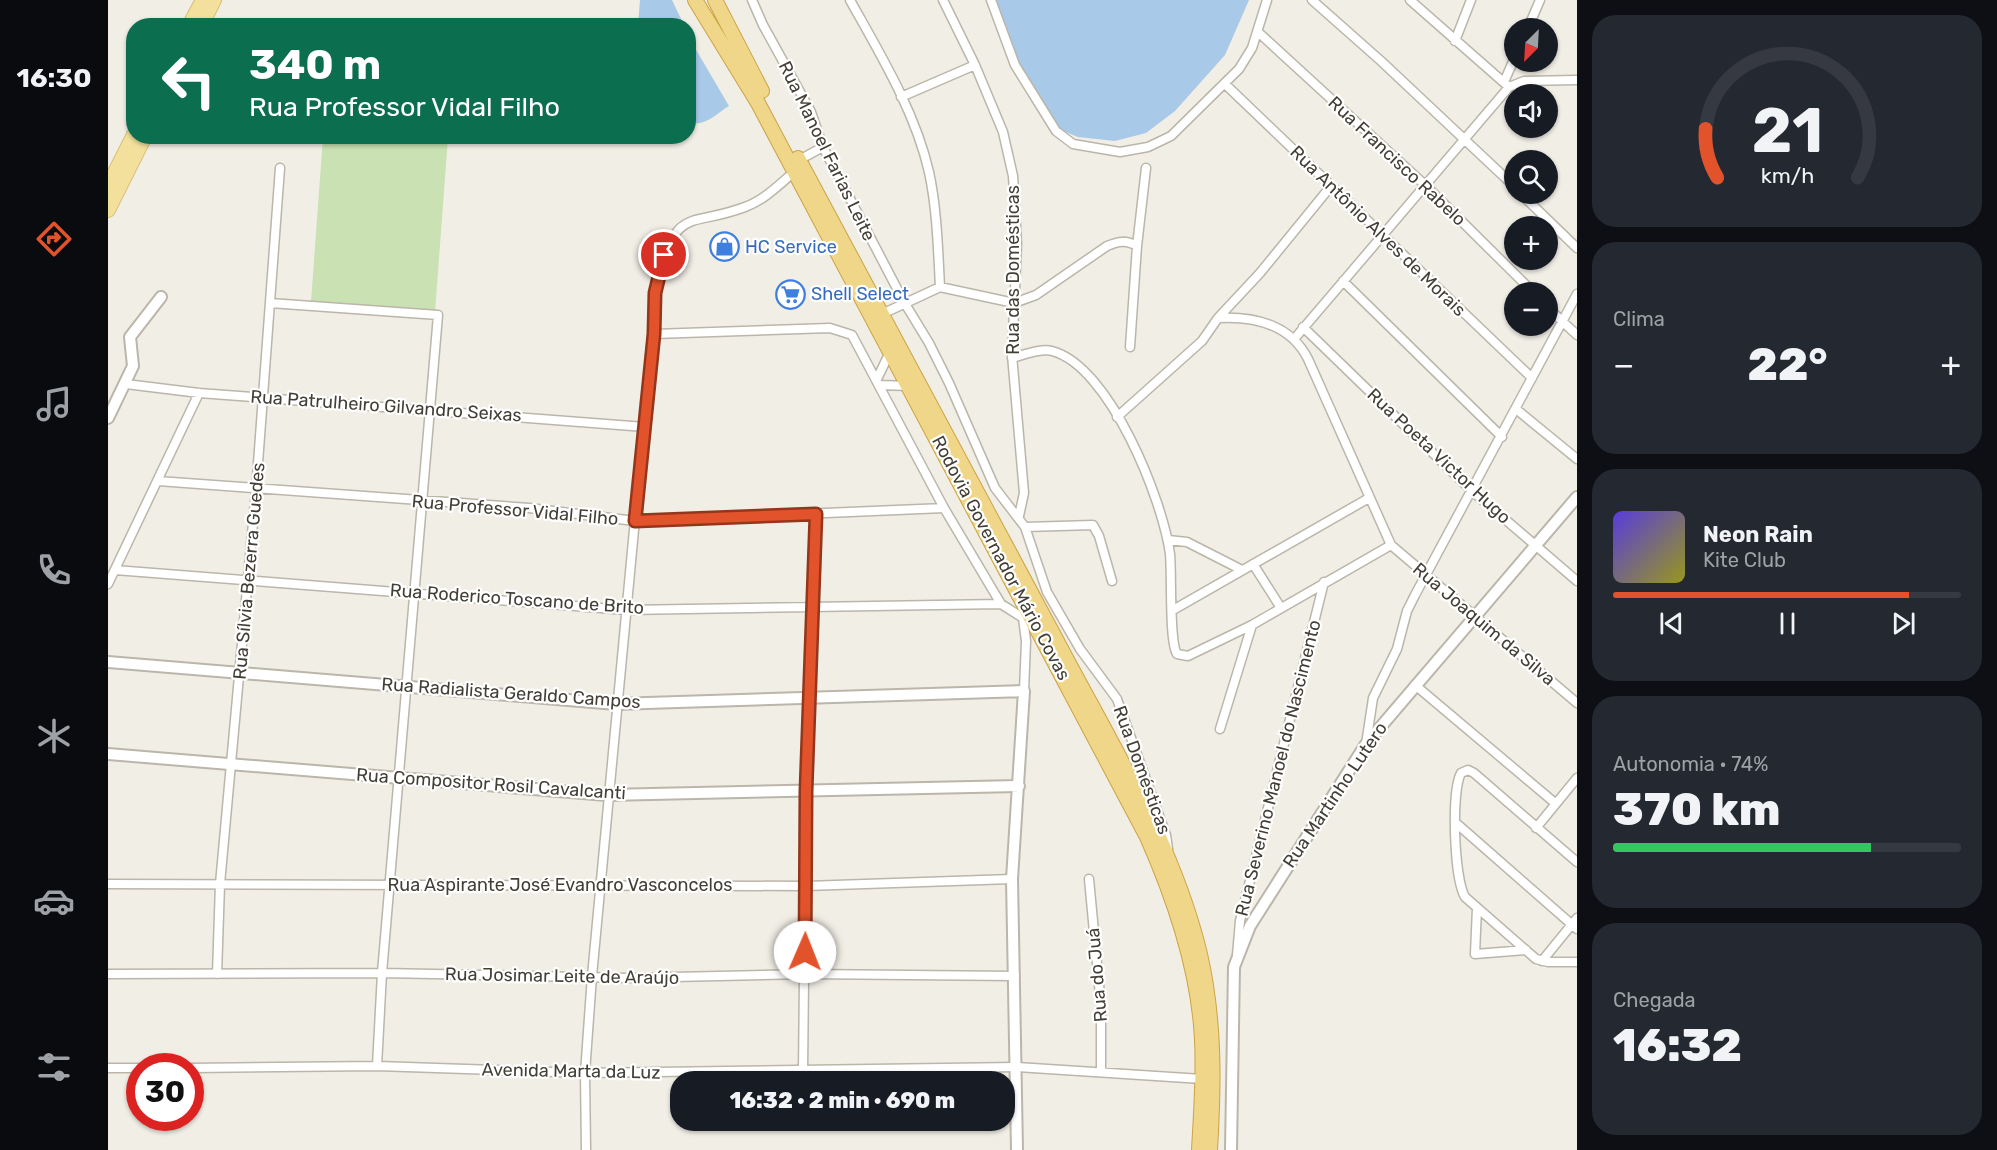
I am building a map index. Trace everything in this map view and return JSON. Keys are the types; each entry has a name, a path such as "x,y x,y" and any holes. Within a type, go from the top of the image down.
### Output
{"highway":[{"name":"Rodovia Governador Mário Covas","path":"695,0 797,166 882,314 1131,780 1168,858 1199,951 1211,1009 1214,1073 1210,1150"},
{"path":"709,0 724,21"},
{"path":"715,0 724,21"},
{"name":"Rodovia Governador Mário Covas","path":"724,21 890,352 1027,616 1152,848 1189,955 1199,1009 1202,1079 1199,1150"}],"main road":[{"path":"193,18 203,0"},
{"path":"205,18 214,0"},
{"path":"109,180 129,144"},
{"path":"108,210 141,144"}],"street":[{"name":"Rua Manoel Farias Leite","path":"753,0 763,25 811,112 823,147 944,373 995,488 1019,516 1025,527"},
{"path":"850,0 901,97 921,143 929,173 937,235 940,287"},
{"name":"Rua das Domésticas","path":"943,0 975,64 1003,132 1013,176 1017,214 1012,358 1024,493 1019,516"},
{"path":"991,0 1023,80 1056,131 1073,144 1120,152 1159,143 1188,120 1225,84 1246,59 1258,32 1267,0"},
{"path":"1312,0 1504,176"},
{"path":"1410,0 1505,84"},
{"path":"1455,41 1471,0"},
{"path":"1532,18 1540,0"},
{"name":"Rua Francisco Rabelo","path":"1258,32 1425,185 1523,282"},
{"path":"901,97 975,64"},
{"path":"1510,84 1524,81 1577,80"},
{"name":"Rua Antônio Alves de Morais","path":"1225,84 1532,378"},
{"path":"1294,338 1465,138 1504,88"},
{"path":"586,1150 585,1073 591,976 658,275 664,255 677,230 691,220 759,201 797,166 823,147"},
{"name":"Rua Sílvia Bezerra Guedes","path":"217,974 220,884 256,490 280,168"},
{"path":"1130,347 1137,246 1146,168"},
{"path":"1117,417 1202,341 1218,318 1260,273 1330,186"},
{"path":"1531,204 1577,248"},
{"path":"882,314 940,287 1014,303 1036,295 1107,246 1120,241 1137,246"},
{"path":"1343,281 1502,437"},
{"path":"1366,744 1373,698 1397,649 1407,611 1577,294"},
{"path":"108,418 126,384 135,360 129,344 130,337 161,297"},
{"path":"270,303 438,315 382,973 377,1066"},
{"path":"1558,317 1577,336"},
{"path":"1012,358 1048,350 1062,355 1097,387 1117,417 1147,469 1168,540 1175,652 1188,656 1252,625 1391,545 1308,359 1294,338 1277,326 1218,318"},
{"name":"Rua Poeta Victor Hugo","path":"1304,327 1473,491 1577,580"},
{"path":"654,334 838,329 852,335 944,508 1001,604 1027,616 1012,879 1017,1150"},
{"path":"878,382 890,352"},
{"path":"878,382 909,386"},
{"name":"Rua Patrulheiro Gilvandro Seixas","path":"126,384 199,393 645,427"},
{"path":"108,584 199,393"},
{"path":"1516,409 1577,459"},
{"path":"965,468 982,460"},
{"name":"Rua Professor Vidal Filho","path":"158,481 256,490 529,508 635,521 944,508"},
{"name":"Rua Martinho Lutero","path":"1231,1150 1233,982 1237,956 1246,934 1273,887 1366,744 1577,497"},
{"path":"1173,610 1370,498"},
{"path":"803,1071 806,791 816,514"},
{"path":"1025,527 1093,525 1099,536 1112,582"},
{"name":"Rua Domésticas","path":"1025,527 1042,580 1057,610 1120,707 1166,835 1168,858"},
{"path":"1168,540 1187,542 1242,570"},
{"name":"Rua Joaquim da Silva","path":"1391,545 1428,574 1577,703"},
{"path":"1253,564 1281,608"},
{"name":"Rua Roderico Toscano de Brito","path":"115,570 414,591 626,610 813,605 1001,604"},
{"name":"Rua Severino Manoel do Nascimento","path":"1237,956 1240,921 1324,582"},
{"path":"1220,729 1252,625"},
{"name":"Rua Radialista Geraldo Campos","path":"108,662 616,704 1024,691"},
{"path":"1415,685 1555,803"},
{"name":"Rua Compositor Rosil Cavalcanti","path":"108,754 607,795 1018,786"},
{"path":"1577,862 1474,773 1464,770 1458,777 1456,823 1460,884 1466,897 1526,950 1542,961 1577,962"},
{"path":"1536,828 1577,778"},
{"path":"1456,823 1575,924 1542,961"},
{"name":"Rua Aspirante José Evandro Vasconcelos","path":"108,884 806,885 1012,879"},
{"name":"Rua do Juá","path":"1089,879 1101,1006 1101,1071"},
{"path":"1477,908 1474,954 1526,950"},
{"name":"Rua Josimar Leite de Araújo","path":"108,974 382,973 665,978 804,974 1015,976"},
{"name":"Avenida Marta da Luz","path":"204,1068 377,1066 585,1073 670,1073"},
{"name":"Avenida Marta da Luz","path":"846,1071 1017,1067 1202,1079"},
{"path":"108,1068 126,1068"}],"green space":[{"path":"322,144 447,144 435,312 311,302"}],"water":[{"path":"640,0 672,0 681,18 639,18"},
{"path":"995,0 1249,0 1225,55 1175,111 1146,133 1115,141 1078,137 1056,128 1020,74"},
{"path":"696,50 729,106 705,122 696,123"}],"place":[{"name":"HC Service","path":"724,247"},
{"name":"Shell Select","path":"790,294"}],"route":[{"path":"664,255 655,293 654,334 635,521 816,514 806,791 805,952"}]}
